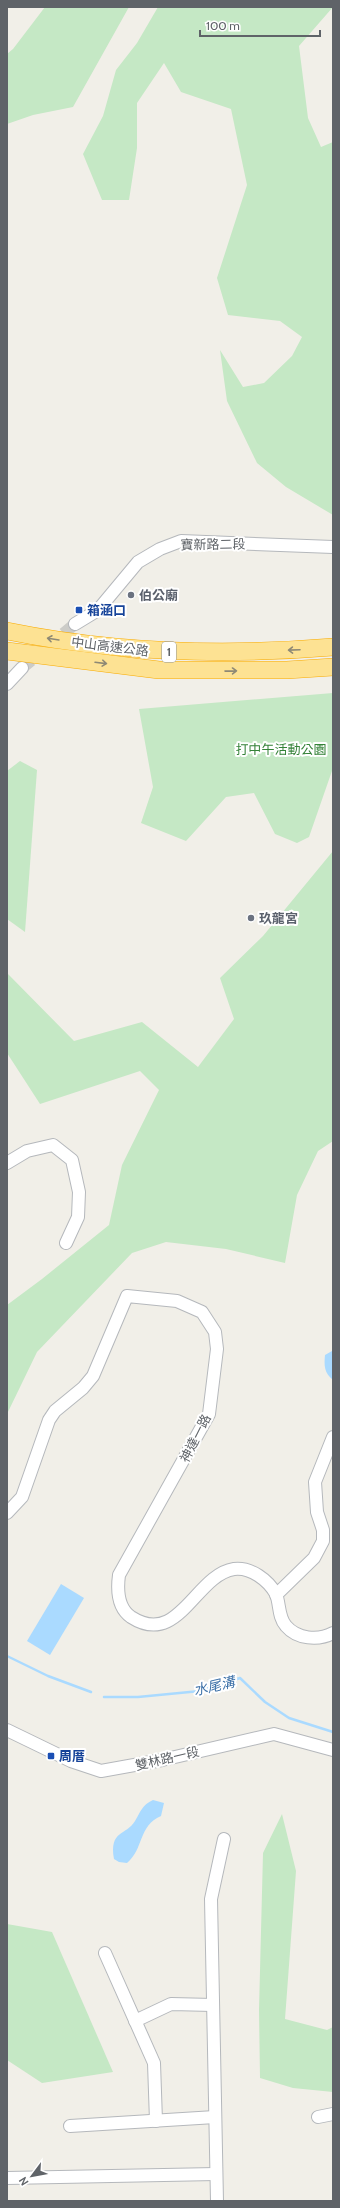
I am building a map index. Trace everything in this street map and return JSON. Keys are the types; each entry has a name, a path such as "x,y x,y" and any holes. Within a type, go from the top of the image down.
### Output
{"highway":[{"name":"中山高速公路","path":"7,631 108,647 170,652 216,653 333,647"},
{"name":"中山高速公路","path":"7,651 159,670 256,671 333,668"}],"street":[{"name":"寶新路二段","path":"75,624 98,610 138,562 160,549 181,541 333,547"},
{"path":"7,684 22,668"},
{"path":"7,1163 27,1151 53,1146 72,1160 79,1192 78,1217 66,1243"},
{"name":"神達一路","path":"7,1513 22,1497 49,1420 55,1411 83,1388 93,1376 127,1296 157,1298 188,1305 202,1312 215,1332 217,1349 209,1414 119,1576 117,1588 119,1599 130,1616 138,1620 152,1624 167,1622 178,1615 215,1576 223,1571 239,1568 256,1574 267,1582 276,1595 281,1617 286,1626 300,1636 316,1639 333,1633"},
{"path":"276,1595 314,1558 323,1541 323,1530 317,1512 315,1482 333,1437"},
{"name":"雙林路一段","path":"7,1730 71,1761 101,1771 162,1760 274,1734 333,1750"},
{"path":"217,2201 211,1899 224,1839"},
{"path":"105,1953 154,2063 156,2121"},
{"path":"135,2022 171,2004 213,2005"},
{"path":"318,2117 333,2114"},
{"path":"70,2126 215,2117"},
{"path":"7,2178 216,2174"}],"green space":[{"path":"45,7 129,7 73,107 33,115 7,124 7,54 13,49"},
{"path":"158,7 333,7 299,46 308,118 321,147 333,142 333,515 286,487 257,463 227,401 220,350 243,387 264,383 292,356 302,337 280,321 228,315 217,278 247,185 231,109 181,92 164,63 137,103 137,148 129,200 102,200 83,154 103,116 116,70 137,43"},
{"name":"打中午活動公園","path":"333,693 333,768 309,837 297,843 275,834 254,793 226,797 186,841 141,823 153,787 139,709"},
{"path":"20,761 37,770 25,932 7,919 7,771"},
{"path":"333,851 333,1141 318,1151 297,1195 285,1263 226,1249 166,1242 132,1253 37,1352 7,1414 7,1305 109,1225 122,1165 159,1090 140,1071 40,1104 7,1053 7,973 74,1041 142,1022 198,1067 234,1019 220,978 263,936"},
{"path":"282,1814 296,1871 285,2019 327,2030 333,2027 333,2092 293,2088 260,2078 259,2010 263,1853"},
{"path":"7,1924 52,1932 113,2072 42,2083 7,2060"}],"water":[{"path":"332,1351 333,1380 325,1369 325,1355"},
{"path":"61,1584 84,1598 50,1655 27,1641"},
{"path":"153,1800 164,1803 161,1816 148,1826 136,1851 127,1863 119,1862 114,1859 113,1850 116,1838 131,1826 144,1806"}],"waterway":[{"name":"水尾溝","path":"7,1656 48,1676 91,1692"},
{"name":"水尾溝","path":"104,1697 138,1697 200,1691 240,1678 265,1702 289,1718 333,1732"}],"tunnel":[{"path":"22,668 75,624"}],"place":[{"name":"伯公廟","path":"131,595"},
{"name":"箱涵口","path":"79,610"},
{"name":"玖龍宮","path":"251,918"},
{"name":"周厝","path":"51,1756"}]}
